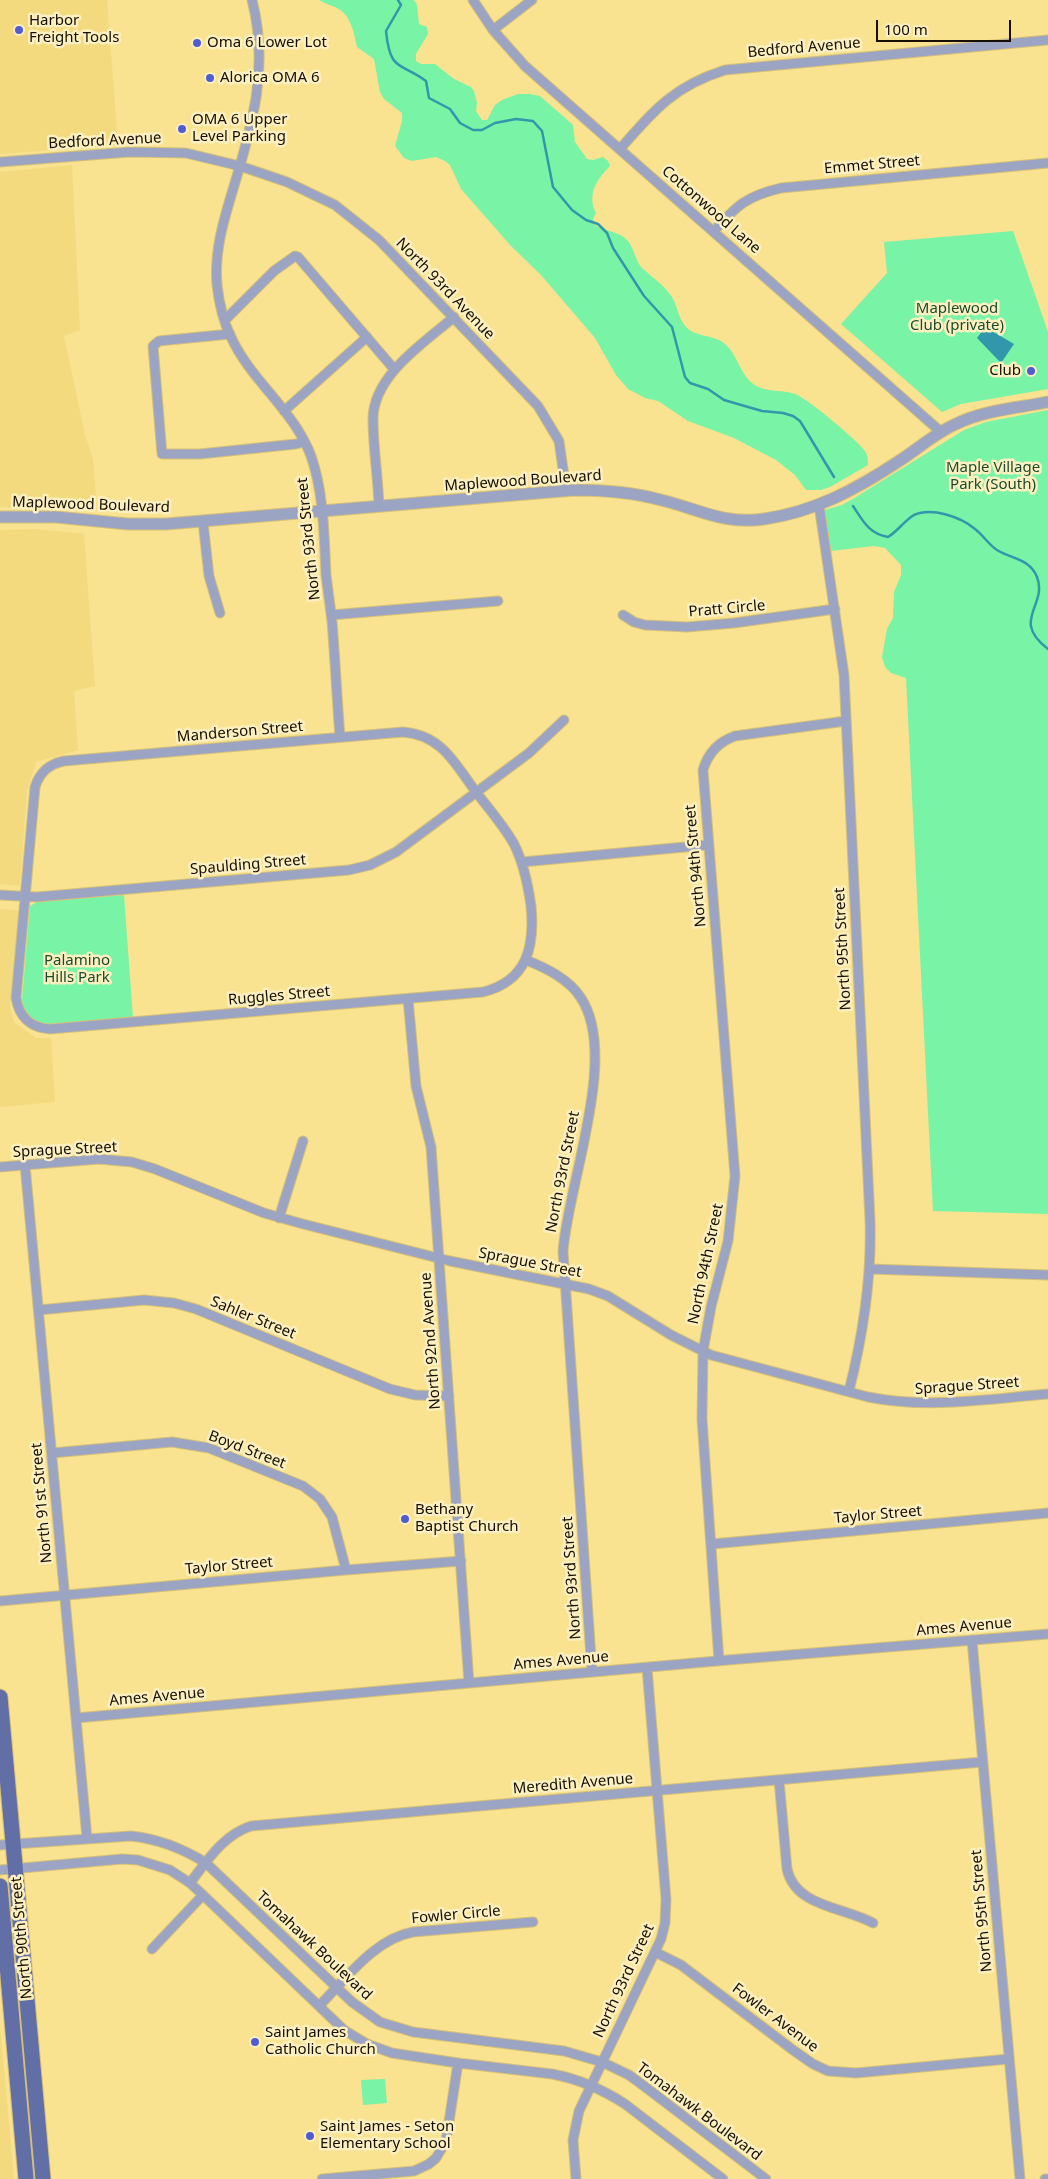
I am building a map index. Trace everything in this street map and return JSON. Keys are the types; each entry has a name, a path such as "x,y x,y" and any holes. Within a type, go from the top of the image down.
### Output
{"main road":[{"name":"North 90th Street","path":"0,1697 7,1844 16,1868 44,2179"},
{"name":"North 90th Street","path":"0,1886 26,2179"}],"street":[{"name":"North 93rd Street","path":"252,0 259,42 259,82 253,121 224,220 218,251 217,277 225,320 230,334 244,360 284,411 304,442 315,470 322,511 340,737"},
{"name":"Cottonwood Lane","path":"472,0 493,30 525,66 941,432"},
{"path":"493,30 532,0"},
{"name":"Bedford Avenue","path":"620,149 665,101 693,82 725,70 1048,40"},
{"name":"Bedford Avenue","path":"0,162 166,151 192,154 240,166"},
{"name":"Emmet Street","path":"714,231 741,203 758,194 781,188 1048,163"},
{"name":"North 93rd Avenue","path":"240,166 302,188 349,215 379,240 530,396 547,418 561,448 566,490"},
{"path":"225,320 264,281 295,256 310,270 394,369"},
{"path":"379,506 374,411 381,388 394,369 454,317"},
{"path":"230,334 159,341 153,346 162,454 200,454 304,442"},
{"path":"284,411 367,337"},
{"name":"Maplewood Boulevard","path":"0,517 56,517 128,524 203,522 566,490 600,490 633,493 735,521 766,518 818,505 865,483 941,432 971,417 1048,402"},
{"name":"North 95th Street","path":"818,505 844,675 870,1220 870,1269 864,1326 849,1391"},
{"path":"203,522 209,576 220,613"},
{"path":"331,615 498,601"},
{"name":"Pratt Circle","path":"623,615 634,622 645,625 687,627 734,624 835,609"},
{"name":"Spaulding Street","path":"0,895 25,897 361,868 378,862 396,852 529,753 564,720"},
{"name":"North 94th Street","path":"719,1661 702,1418 703,1351 711,1307 728,1241 735,1176 731,1106 702,778 709,755 720,744 735,736 846,721"},
{"name":"Manderson Street","path":"25,897 36,787 42,773 48,767 64,761 403,732 414,733 434,740 444,749 476,793"},
{"path":"476,793 509,837 522,862 528,885 532,924 530,948 526,960"},
{"path":"522,862 708,844"},
{"name":"Ruggles Street","path":"25,897 16,998 20,1013 24,1019 37,1027 50,1029 408,999 492,990 512,978 526,960"},
{"name":"North 93rd Street","path":"526,960 559,976 577,993 587,1008 592,1033 595,1078 564,1228 563,1251 592,1672"},
{"name":"North 92nd Avenue","path":"408,999 416,1086 431,1147 469,1683"},
{"path":"280,1218 303,1141"},
{"name":"Sprague Street","path":"0,1168 99,1159 132,1162 155,1168 280,1218 439,1258 589,1289 608,1296 670,1335 711,1355 892,1402 929,1404 1048,1394"},
{"name":"North 91st Street","path":"26,1165 87,1838"},
{"path":"870,1269 1048,1275"},
{"name":"Sahler Street","path":"39,1310 144,1300 174,1303 196,1309 390,1389 415,1395 449,1396"},
{"name":"Boyd Street","path":"52,1453 172,1442 196,1445 218,1452 302,1486 320,1498 332,1517 346,1570"},
{"name":"Taylor Street","path":"712,1544 1048,1513"},
{"name":"Taylor Street","path":"0,1601 461,1561"},
{"name":"Ames Avenue","path":"76,1718 1048,1634"},
{"name":"North 95th Street","path":"972,1640 1020,2179"},
{"name":"North 93rd Street","path":"576,2179 575,2125 582,2103 661,1939 666,1914 647,1668"},
{"name":"Meredith Avenue","path":"190,1883 231,1835 251,1826 982,1762"},
{"path":"779,1780 787,1869 796,1889 809,1899 862,1917 873,1923"},
{"name":"Tomahawk Boulevard","path":"7,1844 131,1836 147,1837 176,1846 206,1862 337,1988 363,2011 380,2022 402,2029 564,2051 602,2062 629,2075 766,2179"},
{"path":"0,1870 122,1859 138,1860 170,1870 190,1883 344,2030 378,2049 409,2056 552,2074 572,2078 591,2085 626,2104 723,2179"},
{"path":"152,1949 203,1895"},
{"name":"Fowler Circle","path":"319,2006 375,1949 398,1936 413,1932 533,1922"},
{"name":"Fowler Avenue","path":"655,1952 681,1965 793,2050 813,2064 828,2071 856,2073 1009,2059"},
{"path":"322,2179 414,2171 429,2164 436,2158 446,2142 458,2063"}],"shaded area":[{"path":"0,0 107,0 118,145 0,154"},
{"path":"72,165 80,330 64,336 85,435 93,459 97,510 0,507 0,172"},
{"path":"37,529 84,534 95,686 74,691 78,750 36,762 27,791 20,886 0,884 0,530"},
{"path":"0,909 19,911 10,1007 14,1022 36,1038 51,1038 55,1102 0,1107"},
{"path":"0,2025 14,2179 0,2179"}],"green space":[{"path":"319,0 414,0 417,5 419,24 427,27 428,34 416,54 416,61 421,64 435,64 454,79 471,87 477,103 476,111 482,120 487,120 495,105 502,100 518,94 540,96 573,125 575,142 587,159 593,160 603,157 608,161 610,166 594,188 592,200 596,213 593,219 595,225 619,234 629,242 642,268 669,292 681,320 689,330 717,339 726,345 752,383 767,390 795,394 820,411 865,451 868,465 830,487 821,490 806,490 795,475 776,460 734,438 688,421 658,401 645,398 628,389 616,375 595,338 541,275 511,246 461,189 450,165 436,157 412,161 404,158 395,146 402,121 402,113 384,99 380,92 374,59 357,47 355,36 346,15 337,8"},
{"name":"Maplewood Club (private)","path":"1013,231 1048,332 1048,389 961,404 942,412 841,324 887,273 884,242"},
{"name":"Maple Village Park (South)","path":"1048,410 1048,1214 933,1211 906,678 891,673 885,667 882,657 887,629 893,618 894,592 901,575 901,565 885,548 874,546 831,551 825,510 842,505 856,497 964,430 986,422"},
{"name":"Palamino Hills Park","path":"124,895 133,1018 43,1025 35,1021 26,1013 22,1000 30,906 37,902"},
{"path":"385,2079 387,2103 363,2105 361,2080"}],"water":[{"path":"985,327 1014,344 1001,363 977,338"}],"waterway":[{"path":"398,0 401,5 386,31 390,53 394,60 403,68 426,81 429,98 450,109 460,123 473,130 482,130 495,123 516,119 533,121 542,131 553,187 572,210 586,220 598,224 607,233 613,248 644,296 672,327 685,377 690,383 708,389 724,400 762,411 793,416 800,421 834,477"},
{"path":"853,506 863,522 871,530 888,537 914,515 929,512 946,514 975,529 997,550 1030,566 1037,577 1039,587 1032,613 1032,630 1037,639 1048,649"}],"place":[{"name":"Harbor Freight Tools","path":"19,30"},
{"name":"Oma 6 Lower Lot","path":"197,43"},
{"name":"Alorica OMA 6","path":"210,78"},
{"name":"OMA 6 Upper Level Parking","path":"182,129"},
{"name":"Club","path":"1031,371"},
{"name":"Bethany Baptist Church","path":"405,1519"},
{"name":"Saint James Catholic Church","path":"255,2042"},
{"name":"Saint James - Seton Elementary School","path":"310,2136"}]}
